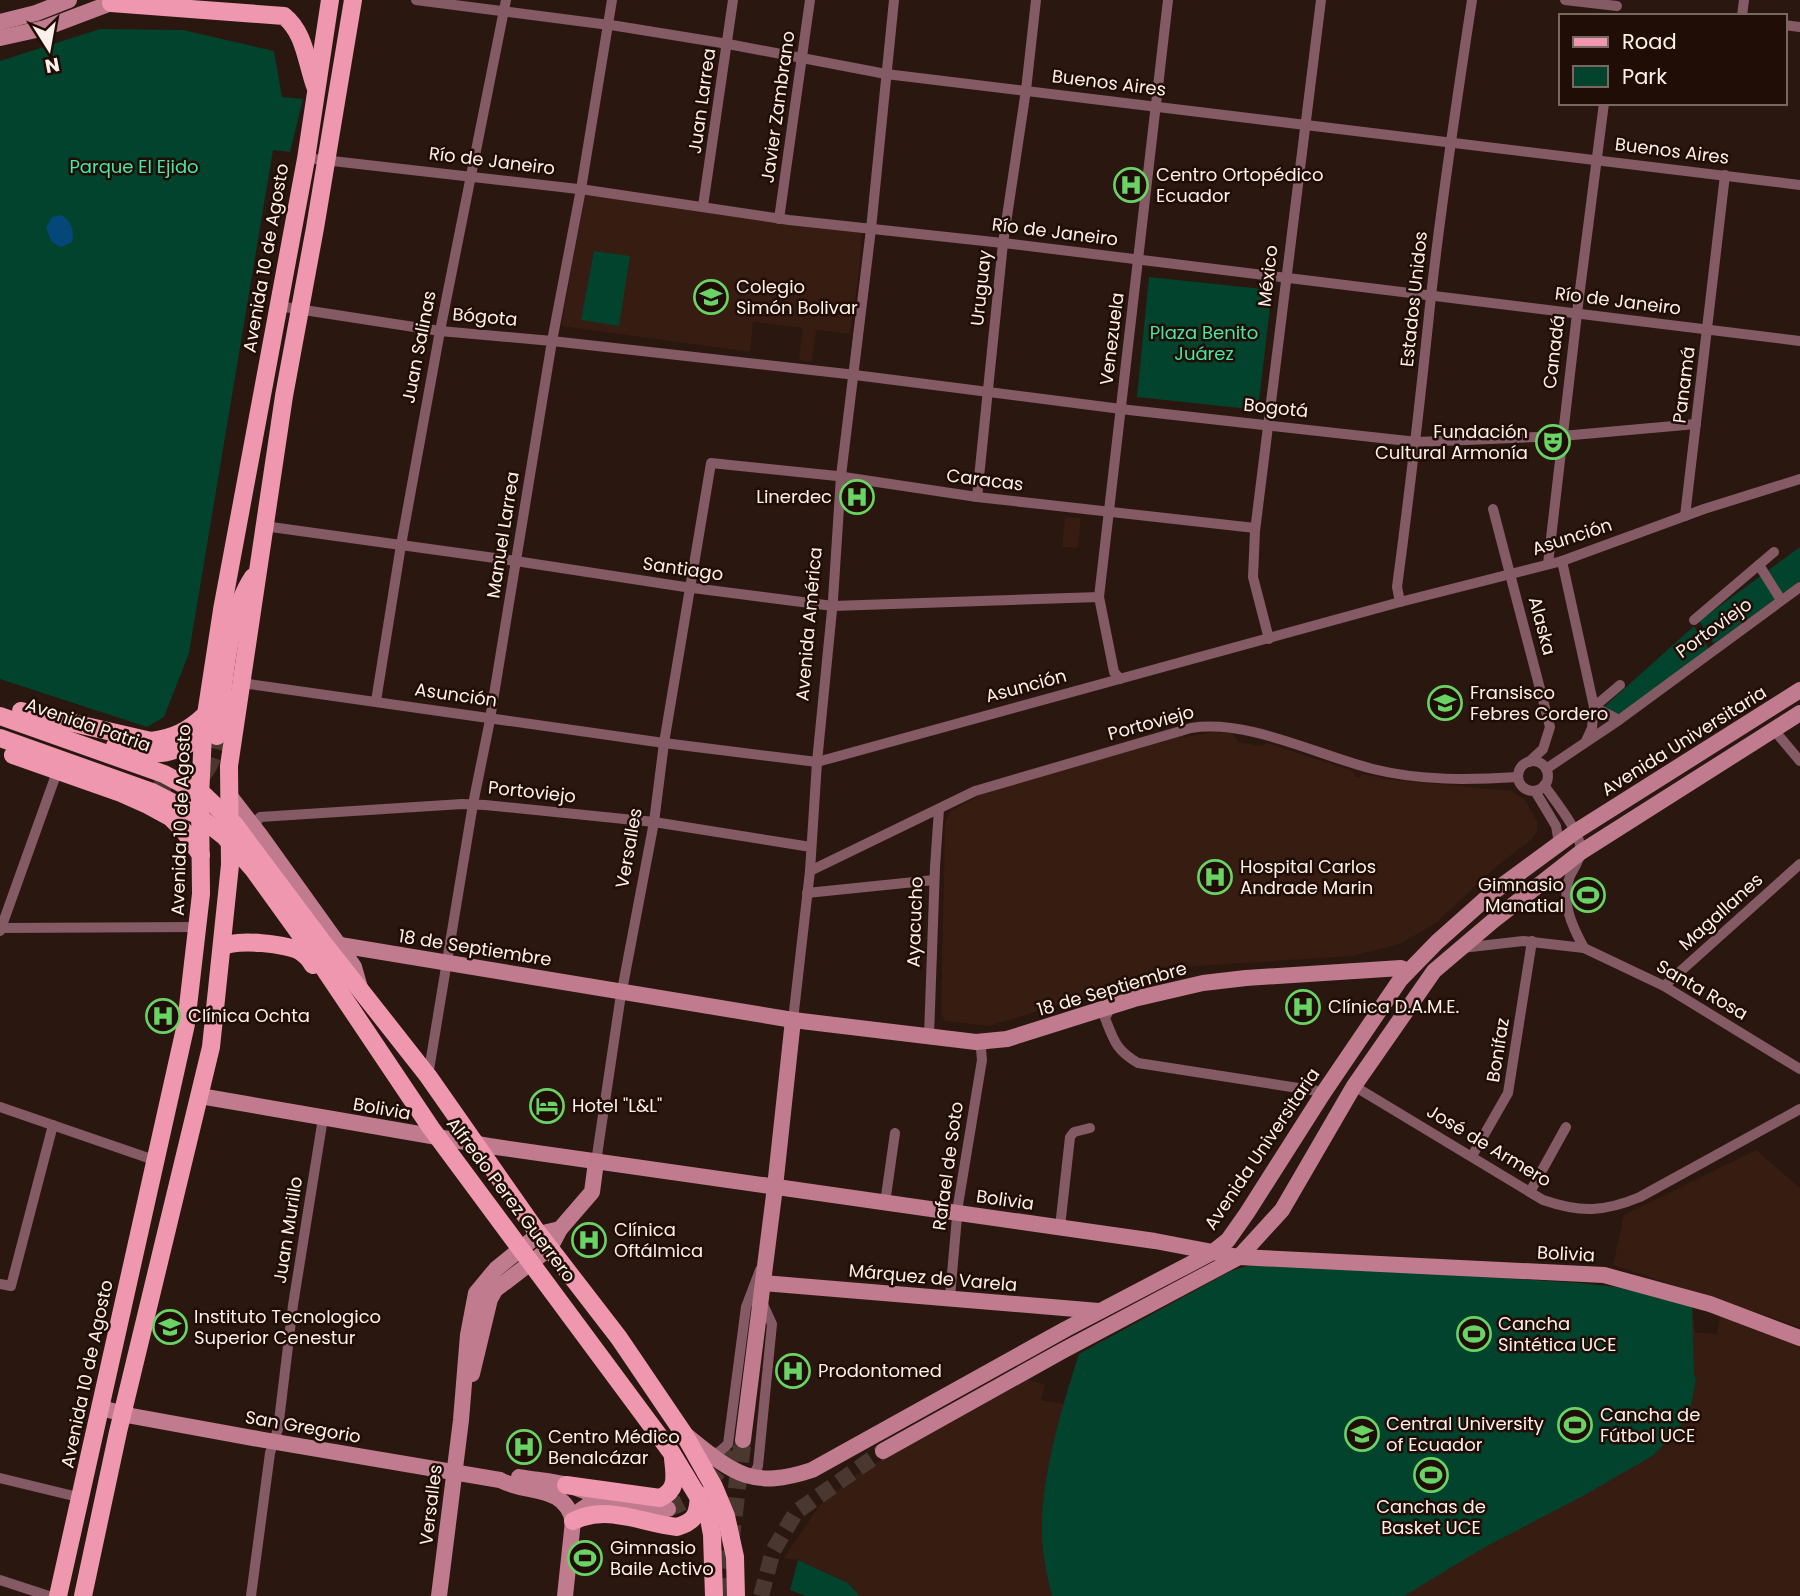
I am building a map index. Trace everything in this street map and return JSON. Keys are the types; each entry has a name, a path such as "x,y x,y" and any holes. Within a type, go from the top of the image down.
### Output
{"main road":[{"name":"Avenida 10 de Agosto","path":"58,1596 186,1024 197,927 201,855 200,796 210,735 206,714 306,158 330,0"},
{"path":"83,1596 123,1414 211,1047 230,865 229,766 284,396 353,0"},
{"path":"112,1 284,16 295,25 300,36 317,91"},
{"path":"232,559 259,566"},
{"path":"0,704 131,751 159,754 177,750 210,735 242,593 259,566"},
{"path":"21,711 150,741 171,738 191,729 206,714"},
{"name":"Avenida Patria","path":"0,716 157,783 225,837 301,924"},
{"path":"0,728 157,783"},
{"name":"Avenida Patria","path":"0,738 157,783"},
{"path":"0,750 121,793 159,811 170,817 184,831 201,855"},
{"name":"Alfredo Perez Guerrero","path":"301,924 330,943 361,990 428,1076 545,1241 619,1338 684,1434"},
{"name":"Alfredo Perez Guerrero","path":"301,924 349,1007 439,1138 671,1452 699,1495"},
{"path":"223,947 236,941 289,947 300,951 310,960 334,997 349,1007"},
{"path":"684,1434 714,1487 726,1516 735,1557 736,1596"},
{"path":"566,1485 660,1498 669,1493 674,1485 671,1452"},
{"path":"573,1521 590,1514 604,1513 677,1527 689,1523 696,1516 699,1495"},
{"path":"699,1495 708,1513 712,1535 714,1596"}],"street":[{"path":"0,22 36,13 69,0"},
{"name":"Buenos Aires","path":"416,0 505,6 804,57 886,74 1800,185"},
{"name":"Manuel Larrea","path":"428,1076 472,804 491,718 552,341 581,189 612,0"},
{"name":"Juan Larrea","path":"703,206 733,0"},
{"name":"Javier Zambrano","path":"779,219 810,0"},
{"name":"Avenida América","path":"743,1440 775,1187 810,871 817,762 833,606 841,476 871,229 894,0"},
{"name":"Uruguay","path":"977,497 1003,243 1026,90 1036,0"},
{"name":"Venezuela","path":"1120,679 1114,672 1099,597 1168,0"},
{"name":"México","path":"1269,639 1253,577 1255,528 1321,0"},
{"name":"Estados Unidos","path":"1400,602 1397,587 1417,442 1431,295 1450,141 1472,0"},
{"path":"1565,0 1617,7"},
{"path":"0,38 45,28 112,1"},
{"name":"Juan Salinas","path":"376,701 440,327 505,6"},
{"name":"Canadá","path":"1548,565 1604,105"},
{"name":"Río de Janeiro","path":"306,158 581,189 779,219 1003,243 1800,341"},
{"name":"Panamá","path":"1685,516 1725,175"},
{"name":"Bógota","path":"278,306 301,306 440,327 853,375"},
{"name":"Bogotá","path":"853,375 1121,409 1417,442 1562,436 1696,424"},
{"name":"Caracas","path":"712,463 841,476 977,497 1255,528"},
{"name":"Versalles","path":"439,1596 461,1420 468,1335 476,1293 496,1269 526,1255 560,1229 592,1192 622,992 654,822 664,743 712,463"},
{"name":"Asunción","path":"242,683 817,762 1400,602 1562,561 1685,516 1800,479"},
{"name":"Alaska","path":"1493,509 1550,727 1543,750 1529,762"},
{"name":"Santiago","path":"264,526 833,606 1099,597"},
{"path":"1694,620 1774,552"},
{"path":"1562,561 1594,707 1592,728 1582,746"},
{"path":"1759,565 1781,600"},
{"name":"Portoviejo","path":"1546,769 1619,720 1800,587"},
{"path":"1594,707 1620,685"},
{"name":"Avenida Universitaria","path":"752,1478 776,1478 812,1470 1066,1329 1213,1252 1228,1240 1247,1213 1324,1092 1408,971 1492,892 1559,843 1800,690"},
{"path":"1594,707 1619,720"},
{"path":"883,1451 1064,1350 1240,1257 1282,1210 1354,1086 1434,971 1581,852 1800,713"},
{"name":"Portoviejo","path":"810,871 975,791 1208,725 1242,730 1373,769 1410,777 1518,777"},
{"path":"1774,730 1800,761"},
{"path":"1539,788 1547,778 1546,769 1539,763 1529,762 1521,768 1518,777 1522,786 1539,788 1575,832 1581,852 1569,878 1567,896 1572,926 1584,948"},
{"path":"57,772 0,929 197,927"},
{"path":"1539,788 1556,826 1559,843"},
{"path":"229,795 254,826 330,943"},
{"name":"Portoviejo","path":"254,826 260,817 472,804 654,822 811,847"},
{"name":"Ayacucho","path":"929,1036 939,809"},
{"name":"Magallanes","path":"1664,986 1800,864"},
{"path":"807,893 934,880"},
{"name":"Santa Rosa","path":"1460,948 1532,941 1584,948 1664,986 1800,1069"},
{"name":"Bonifaz","path":"1472,1156 1508,1093 1532,941"},
{"name":"18 de Septiembre","path":"330,943 793,1020 976,1042 1007,1039 1111,1007 1203,983 1401,968 1408,971"},
{"path":"1408,971 1412,992 1410,1005"},
{"path":"1111,1007 1105,1018 1116,1046 1138,1063 1324,1092"},
{"name":"Rafael de Soto","path":"950,1297 957,1212 982,1060 981,1049 976,1042"},
{"name":"José de Armero","path":"1354,1086 1543,1200 1562,1207 1588,1209 1614,1208 1640,1197 1800,1108"},
{"name":"Bolivia","path":"200,1096 475,1144 1155,1241 1240,1257 1604,1275 1710,1304 1800,1338"},
{"path":"0,1107 157,1161"},
{"name":"Juan Murillo","path":"251,1596 270,1453 278,1429 293,1306 323,1118"},
{"path":"5,1286 53,1125"},
{"path":"1530,1192 1566,1127"},
{"path":"1060,1227 1070,1137 1074,1132 1090,1128"},
{"path":"885,1203 895,1133"},
{"path":"1155,1241 1168,1253 1171,1261 1167,1275"},
{"name":"Avenida América","path":"707,1452 718,1453 728,1444 746,1307 767,1251"},
{"name":"Márquez de Varela","path":"763,1283 1100,1311"},
{"name":"Avenida América","path":"752,1478 758,1466 772,1324 761,1300"},
{"path":"1057,1308 1066,1329 1064,1350"},
{"name":"San Gregorio","path":"101,1408 273,1442 500,1480 513,1487 560,1498 567,1504 573,1521"},
{"path":"684,1434 729,1469 752,1478"},
{"name":"San Gregorio","path":"500,1480 513,1476 566,1485 614,1503 652,1510 668,1509"},
{"path":"0,1478 82,1498"},
{"path":"565,1596 573,1521 581,1510 590,1504 614,1503"},
{"path":"0,1580 49,1596"}],"shaded area":[{"name":"Colegio Simón Bolivar","path":"585,195 862,230 850,334 816,330 812,362 799,360 803,328 753,322 750,352 561,326"},
{"path":"1065,517 1081,518 1078,548 1062,547"},
{"name":"Hospital Carlos Andrade Marin","path":"1215,732 1232,733 1238,742 1262,746 1267,743 1353,771 1355,777 1361,777 1363,774 1386,779 1511,791 1528,805 1537,821 1537,831 1532,839 1497,866 1436,923 1400,944 1352,956 1182,967 989,1026 945,1021 941,1014 945,829 951,811 985,792 1181,735 1184,737"},
{"path":"1756,1150 1800,1188 1800,1327 1613,1265 1624,1215"},
{"name":"Central University of Ecuador","path":"1231,1271 1397,1271 1579,1283 1692,1304 1695,1332 1717,1334 1720,1315 1800,1344 1800,1596 860,1596 848,1583 798,1560 784,1558 819,1506 856,1475 954,1416 1028,1379 1045,1385 1041,1400 1063,1404 1079,1354"}],"green space":[{"name":"Parque El Ejido","path":"100,29 183,30 274,51 282,97 303,99 290,152 273,150 189,653 164,717 147,727 0,679 0,61"},
{"path":"594,251 630,256 619,326 581,320"},
{"name":"Plaza Benito Juárez","path":"1149,277 1272,290 1258,410 1137,397"},
{"path":"1800,547 1800,581 1714,644 1699,621"},
{"path":"1694,626 1709,649 1616,717 1604,707"},
{"name":"Central University of Ecuador","path":"1257,1263 1579,1283 1626,1288 1692,1304 1696,1378 1689,1417 1654,1455 1485,1547 1404,1596 1052,1596 1042,1540 1045,1488 1060,1419 1079,1354 1231,1271"},
{"path":"798,1560 848,1583 860,1596 806,1596 790,1590"}],"water":[{"path":"62,215 70,223 73,234 72,242 61,247 52,242 46,228 52,217"}],"tunnel":[{"path":"154,782 174,786 195,781 210,762 217,736"},
{"path":"668,1509 702,1490 742,1446 743,1440"},
{"path":"724,1596 742,1446"},
{"path":"761,1596 773,1551 796,1512 883,1451"}],"place":[{"name":"Centro Ortopédico Ecuador","path":"1131,185"},
{"name":"Colegio Simón Bolivar","path":"711,297"},
{"name":"Fundación Cultural Armonía","path":"1553,442"},
{"name":"Linerdec","path":"857,497"},
{"name":"Fransisco Febres Cordero","path":"1445,703"},
{"name":"Hospital Carlos Andrade Marin","path":"1215,877"},
{"name":"Gimnasio Manatial","path":"1588,895"},
{"name":"Clínica D.A.M.E.","path":"1303,1007"},
{"name":"Clínica Ochta","path":"163,1016"},
{"name":"Hotel \"L&L\"","path":"547,1106"},
{"name":"Clínica Oftálmica","path":"589,1240"},
{"name":"Instituto Tecnologico Superior Cenestur","path":"170,1327"},
{"name":"Cancha Sintética UCE","path":"1474,1334"},
{"name":"Prodontomed","path":"793,1371"},
{"name":"Cancha de Fútbol UCE","path":"1575,1425"},
{"name":"Central University of Ecuador","path":"1362,1434"},
{"name":"Centro Médico Benalcázar","path":"524,1447"},
{"name":"Canchas de Basket UCE","path":"1431,1475"},
{"name":"Gimnasio Baile Activo","path":"585,1558"}]}
